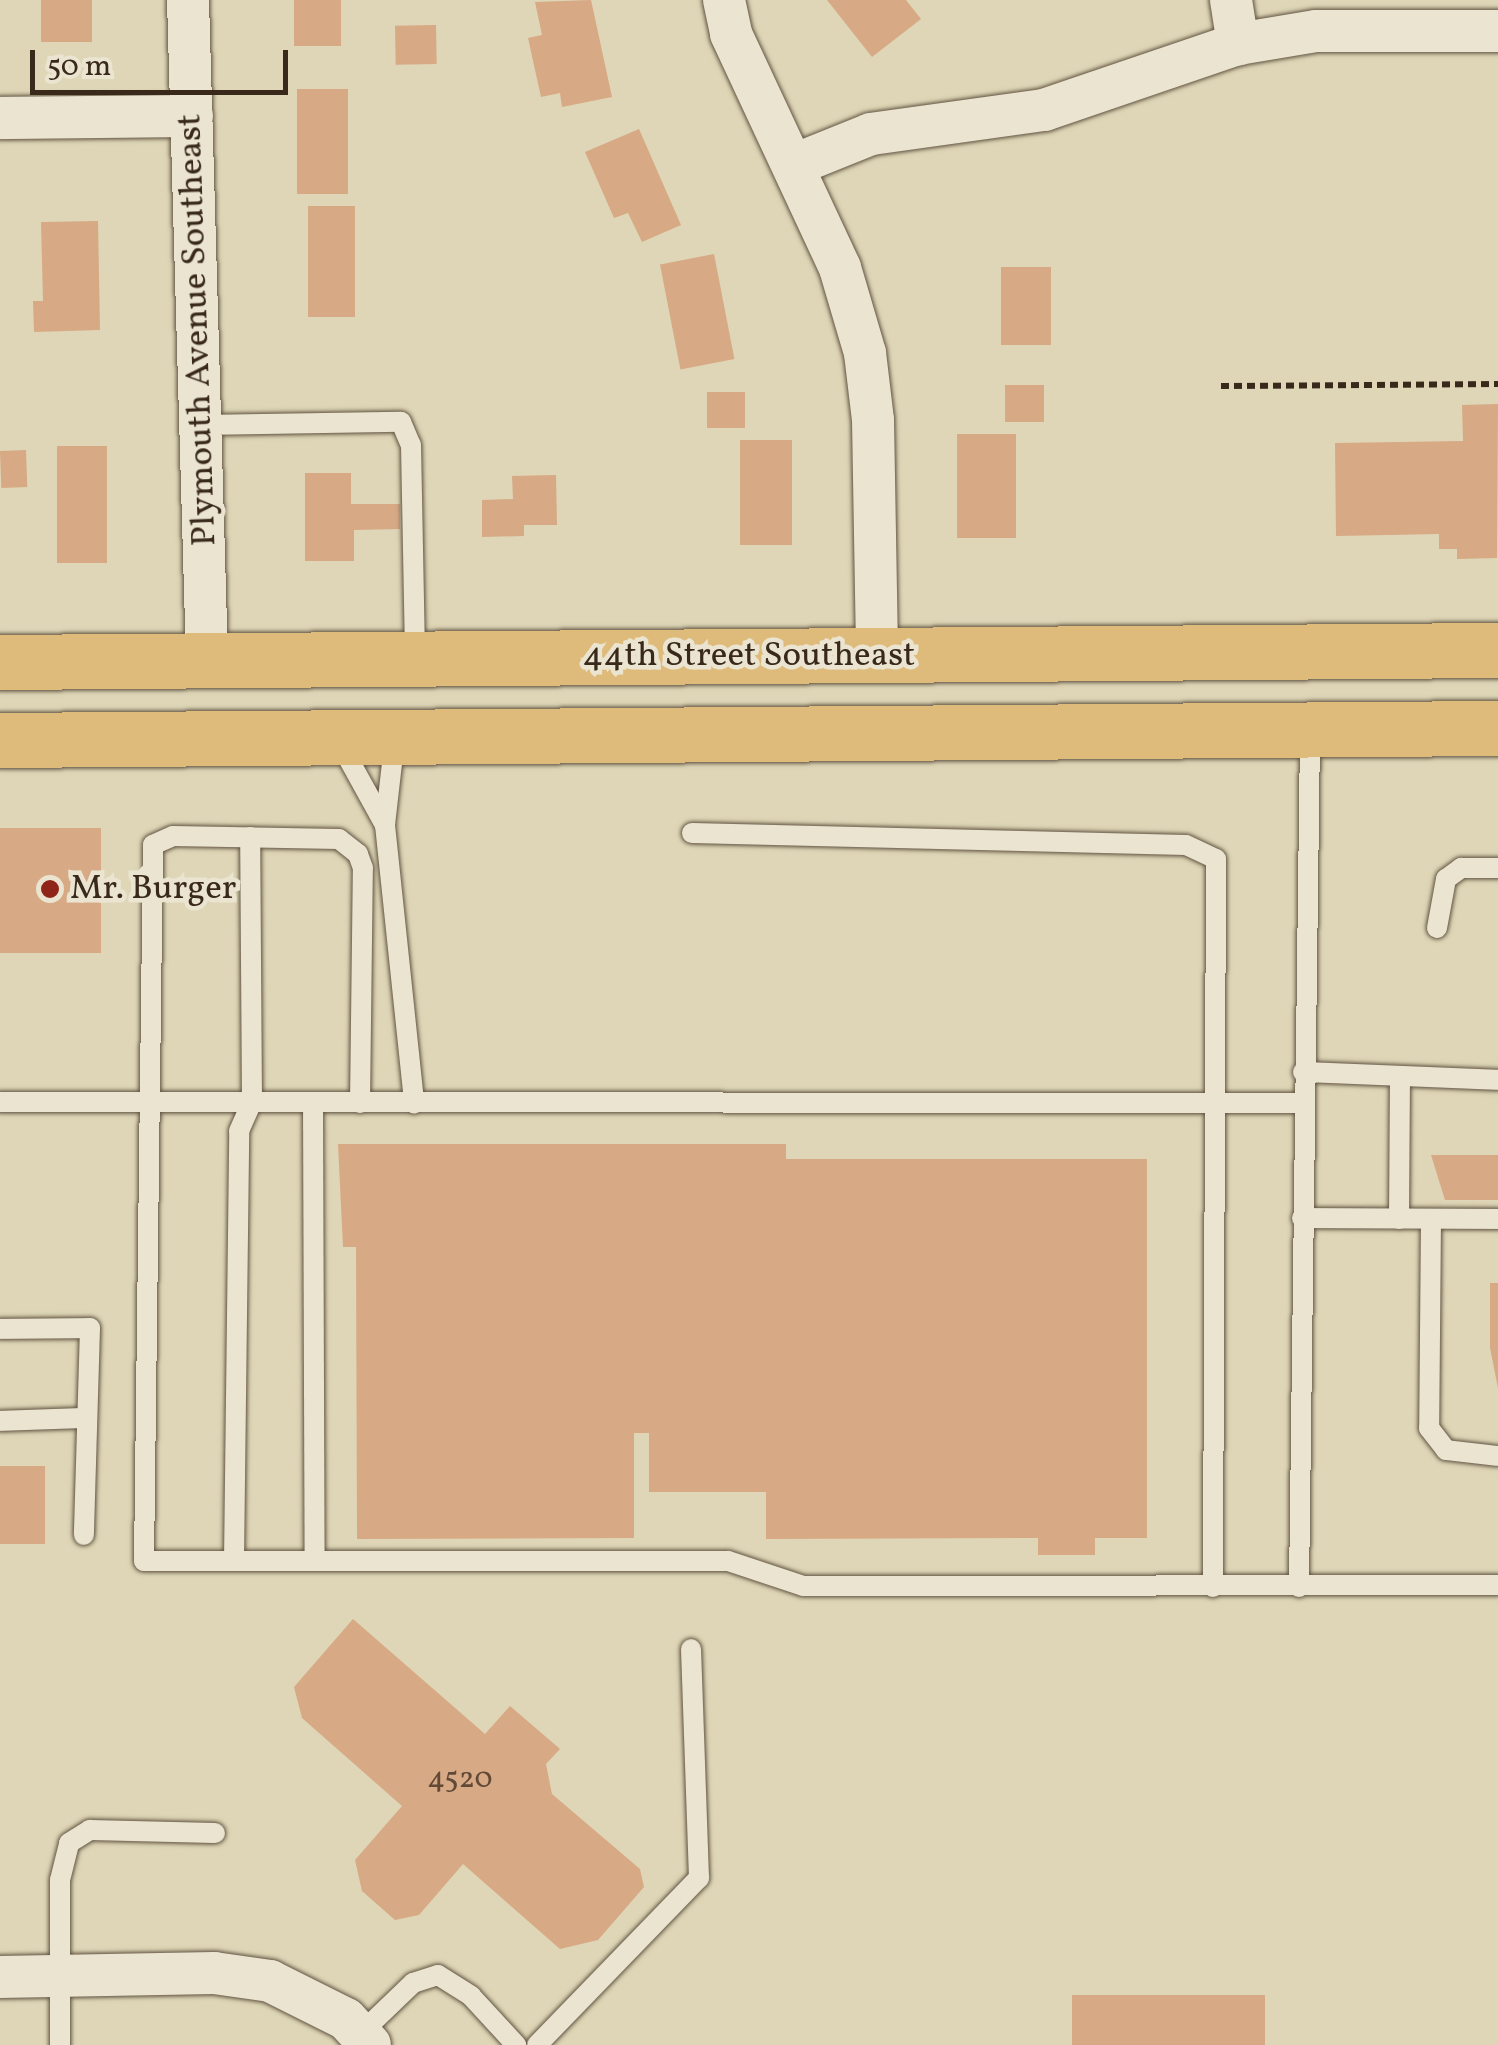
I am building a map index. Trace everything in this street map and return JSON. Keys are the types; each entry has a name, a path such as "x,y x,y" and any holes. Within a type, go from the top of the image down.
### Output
{"main road":[{"name":"44th Street Southeast","path":"0,662 1498,650"},
{"path":"769,734 838,704 876,654"},
{"path":"1310,730 1321,703 1345,680 1374,670 1498,673"},
{"path":"0,740 1498,728"}],"street":[{"name":"Plymouth Avenue Southeast","path":"188,0 207,660"},
{"path":"724,0 731,34 840,268 865,353 873,420 876,654"},
{"path":"1232,0 1238,44"},
{"path":"794,166 871,134 1044,110 1238,44 1316,31 1498,31"},
{"path":"0,118 192,116"},
{"path":"0,1977 214,1974 270,1981 304,1998 365,2040"}],"lane":[{"path":"201,425 402,422 411,445 415,658"},
{"path":"1299,1587 1310,730"},
{"path":"337,737 385,830"},
{"path":"395,737 385,830 414,1103"},
{"path":"358,854 385,830"},
{"path":"692,833 1208,850 1218,871 1213,1587"},
{"path":"360,1103 364,868 358,854 339,839 173,836 153,845 140,1553 156,1563 728,1562 802,1586 1498,1585"},
{"path":"234,1562 239,1131 252,1102 250,837"},
{"path":"1437,928 1446,879 1460,868 1498,868"},
{"path":"1303,1072 1498,1080"},
{"path":"1399,1219 1400,1076"},
{"path":"0,1102 1303,1103"},
{"path":"313,1102 315,1562"},
{"path":"1302,1218 1498,1219"},
{"path":"1430,1220 1429,1428 1446,1450 1498,1456"},
{"path":"0,1329 90,1328 84,1535"},
{"path":"0,1422 88,1418"},
{"path":"538,2045 699,1878 691,1649"},
{"path":"60,2045 60,1880 69,1843 90,1830 215,1833"},
{"path":"365,2040 413,1983 438,1975 471,1996 516,2045"}],"path":[{"path":"1222,386 1498,384"}],"building":[{"path":"41,0 92,0 92,42 41,42"},
{"path":"294,0 341,0 341,46 294,46"},
{"path":"591,0 612,97 562,107 560,93 541,97 528,38 542,35 535,2"},
{"path":"827,0 906,0 921,19 872,57"},
{"path":"436,25 437,64 396,65 395,26"},
{"path":"297,89 348,89 348,194 297,194"},
{"path":"639,129 681,225 642,242 628,213 614,218 585,152"},
{"path":"308,206 355,206 355,317 308,317"},
{"path":"98,221 100,330 34,332 33,301 43,301 41,222"},
{"path":"714,254 734,359 680,370 660,264"},
{"path":"1001,267 1051,267 1051,345 1001,345"},
{"path":"1005,385 1044,385 1044,422 1005,422"},
{"path":"707,392 745,392 745,428 707,428"},
{"path":"1498,404 1497,558 1457,559 1457,549 1439,549 1439,534 1336,536 1335,443 1463,441 1462,405"},
{"path":"957,434 1016,434 1016,538 957,538"},
{"path":"740,440 792,440 792,545 740,545"},
{"path":"57,446 107,446 107,563 57,563"},
{"path":"26,450 27,487 1,488 0,451"},
{"path":"305,473 351,473 351,504 400,504 400,529 354,530 354,561 305,561"},
{"path":"556,475 557,525 524,525 524,536 482,537 482,500 513,499 512,476"},
{"name":"Mr. Burger","path":"0,828 101,828 101,953 0,953"},
{"path":"338,1144 786,1144 786,1159 1147,1159 1147,1538 1095,1538 1095,1555 1038,1555 1038,1538 766,1539 766,1492 649,1492 649,1433 634,1433 634,1538 357,1539 356,1247 343,1247"},
{"path":"1431,1155 1498,1155 1498,1200 1445,1200"},
{"path":"1490,1283 1498,1283 1498,1388 1490,1348"},
{"path":"0,1466 45,1466 45,1544 0,1544"},
{"path":"353,1619 485,1734 510,1706 560,1749 546,1764 552,1794 640,1869 644,1887 598,1940 560,1949 463,1864 419,1915 395,1920 362,1891 355,1860 402,1806 302,1718 294,1687"},
{"path":"1072,1995 1265,1995 1265,2045 1072,2045"}],"place":[{"name":"Mr. Burger","path":"50,889"}]}
